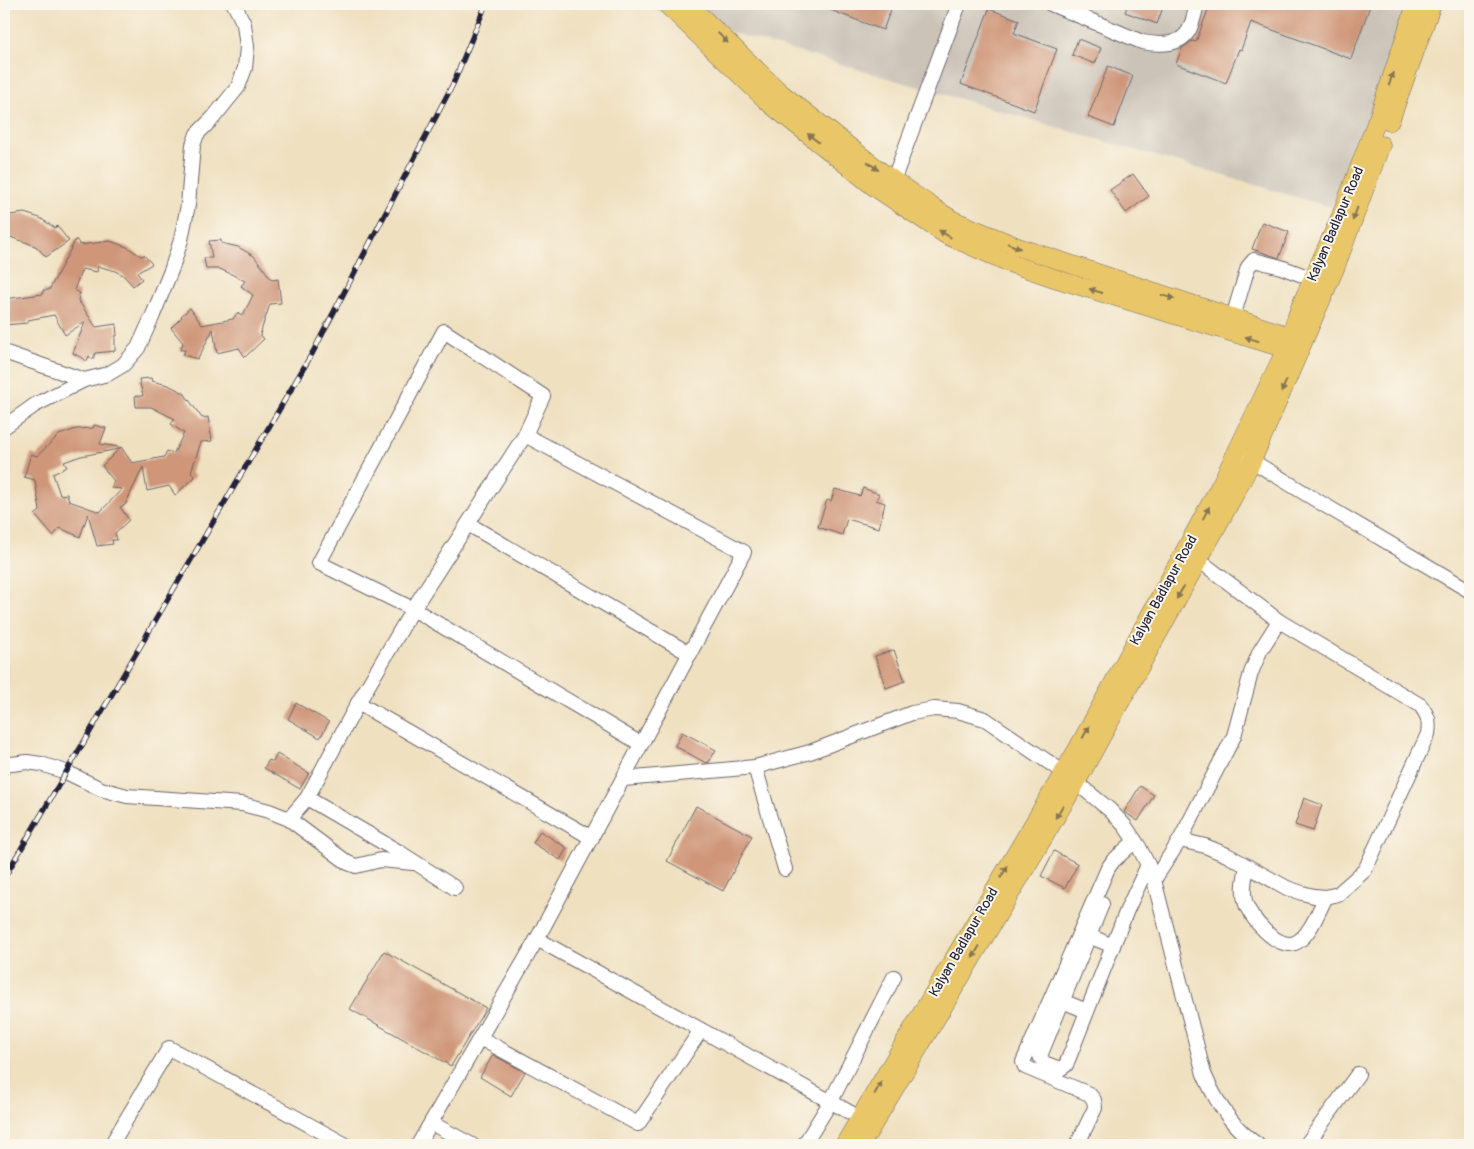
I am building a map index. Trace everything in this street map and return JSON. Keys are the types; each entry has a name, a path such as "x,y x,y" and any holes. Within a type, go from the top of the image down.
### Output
{"main road":[{"path":"666,4 770,104 889,187 931,206 953,220 1018,247 1233,317 1295,345"},
{"path":"688,4 781,93 946,235 1012,264 1060,280 1295,345"},
{"name":"Kalyan Badlapur Road","path":"1295,345 1300,307 1340,218 1376,123 1416,4"},
{"name":"Kalyan Badlapur Road","path":"851,1144 1070,777 1078,748 1192,555 1244,456 1295,345 1336,266 1432,4"},
{"name":"Kalyan Badlapur Road","path":"851,1144 860,1118 1070,777"}],"street":[{"path":"4,427 35,405 84,380 108,374 123,366 138,348 154,316 182,240 188,205 193,145 197,134 213,118 238,87 245,68 248,48 244,24 234,4"},
{"path":"889,187 958,4"},
{"path":"1051,4 1142,42 1158,45 1172,43 1183,38 1189,30 1197,4"},
{"path":"1233,317 1248,267 1254,260 1313,278"},
{"path":"289,819 307,798 358,703 413,609 524,435 543,396 444,331 319,563 413,609 642,744"},
{"path":"4,352 84,380"},
{"path":"418,1145 537,939 744,552 524,435"},
{"path":"1244,456 1470,591"},
{"path":"468,524 690,654"},
{"path":"1180,840 1218,851 1287,888 1314,896 1326,897 1338,894 1365,870 1428,734 1430,723 1427,714 1420,705 1279,621 1192,555"},
{"path":"1154,880 1180,840 1234,736 1251,673 1260,651 1279,621"},
{"path":"358,703 592,838"},
{"path":"624,779 755,767 810,752 912,713 934,709 958,711 985,719 1070,777 1110,810 1125,826 1135,841 1154,880 1204,1074 1214,1097 1228,1118 1250,1140 1258,1145"},
{"path":"4,765 27,762 41,764 66,772 101,789 127,796 242,804 269,811 289,819 348,863 356,866 381,860 416,863"},
{"path":"755,767 785,869"},
{"path":"307,798 455,888"},
{"path":"1077,1145 1094,1108 1094,1100 1090,1094 1026,1067 1023,1062 1108,868 1135,841"},
{"path":"1102,904 1040,1056 1044,1063 1060,1069 1066,1065 1127,910 1148,865"},
{"path":"1247,866 1243,891 1250,914 1276,940 1286,944 1299,942 1305,936 1326,897"},
{"path":"1089,936 1113,946"},
{"path":"537,939 860,1118"},
{"path":"804,1145 830,1102 894,977"},
{"path":"1062,1002 1087,1011"},
{"path":"480,1038 638,1124 701,1030"},
{"path":"111,1145 169,1048 346,1145"},
{"path":"1306,1145 1358,1074"},
{"path":"431,1123 472,1145"}],"shaded area":[{"path":"634,4 1410,4 1351,213"}],"building":[{"path":"817,4 893,4 883,30"},
{"path":"1128,4 1164,4 1157,24 1125,12"},
{"path":"1212,4 1363,4 1370,6 1351,59 1251,22 1226,83 1176,64 1182,48 1192,41 1196,42 1209,7"},
{"path":"989,9 1019,20 1014,33 1057,49 1034,111 961,84"},
{"path":"1078,39 1101,48 1095,64 1072,55"},
{"path":"1108,66 1133,76 1114,127 1088,117"},
{"path":"1133,174 1149,196 1126,213 1110,190"},
{"path":"24,213 40,218 55,228 57,226 69,241 46,257 37,247 4,235 4,216"},
{"path":"1262,222 1289,232 1279,258 1252,249"},
{"path":"76,239 80,245 110,241 127,247 141,256 144,255 152,264 137,273 142,279 133,286 123,275 115,271 98,266 97,272 82,269 74,290 80,293 78,300 96,327 116,324 117,336 115,336 115,351 95,353 93,360 89,356 87,361 73,353 85,322 65,335 54,315 28,320 28,323 4,325 4,299 43,294 43,290 49,290"},
{"path":"221,240 221,243 238,247 254,256 272,280 278,279 281,303 270,304 260,334 264,339 245,357 239,348 217,353 213,329 198,359 183,355 185,350 180,350 183,343 171,328 181,316 190,308 202,325 233,319 237,313 243,315 253,295 241,286 245,281 220,269 206,269 204,258 212,258 209,241"},
{"path":"151,378 152,381 168,385 184,393 202,418 208,417 212,441 201,442 191,472 195,477 175,495 169,486 147,491 143,467 125,505 120,507 129,520 115,533 117,540 112,540 113,544 97,546 88,514 80,537 60,528 53,536 35,515 40,511 35,480 24,477 31,454 37,456 59,435 76,429 93,428 94,425 106,428 100,444 119,447 119,449 121,447 132,463 164,457 167,451 174,453 184,433 171,424 175,419 151,407 136,407 135,396 143,396 139,379","holes":["119,449 102,466 114,481 111,488 122,489 100,512 69,501 67,494 60,495 53,474 67,467 64,462 81,456"]},
{"path":"863,488 879,494 876,500 885,503 879,528 847,519 842,535 818,527 827,500 831,501 835,489 860,496"},
{"path":"894,650 905,681 886,688 875,656"},
{"path":"296,703 329,722 320,738 288,719"},
{"path":"682,732 716,750 709,762 706,763 675,746"},
{"path":"277,754 309,773 300,789 264,768 269,760 273,762"},
{"path":"1140,786 1154,795 1138,821 1124,812"},
{"path":"1304,798 1322,805 1313,831 1295,825"},
{"path":"696,806 752,836 723,891 667,861"},
{"path":"540,831 567,848 560,860 533,843"},
{"path":"1054,851 1078,864 1065,888 1041,876"},
{"path":"384,951 486,1008 451,1066 350,1009"},
{"path":"493,1055 525,1072 511,1096 480,1077"}],"railway":[{"path":"4,878 313,352 453,84 486,4"}]}
